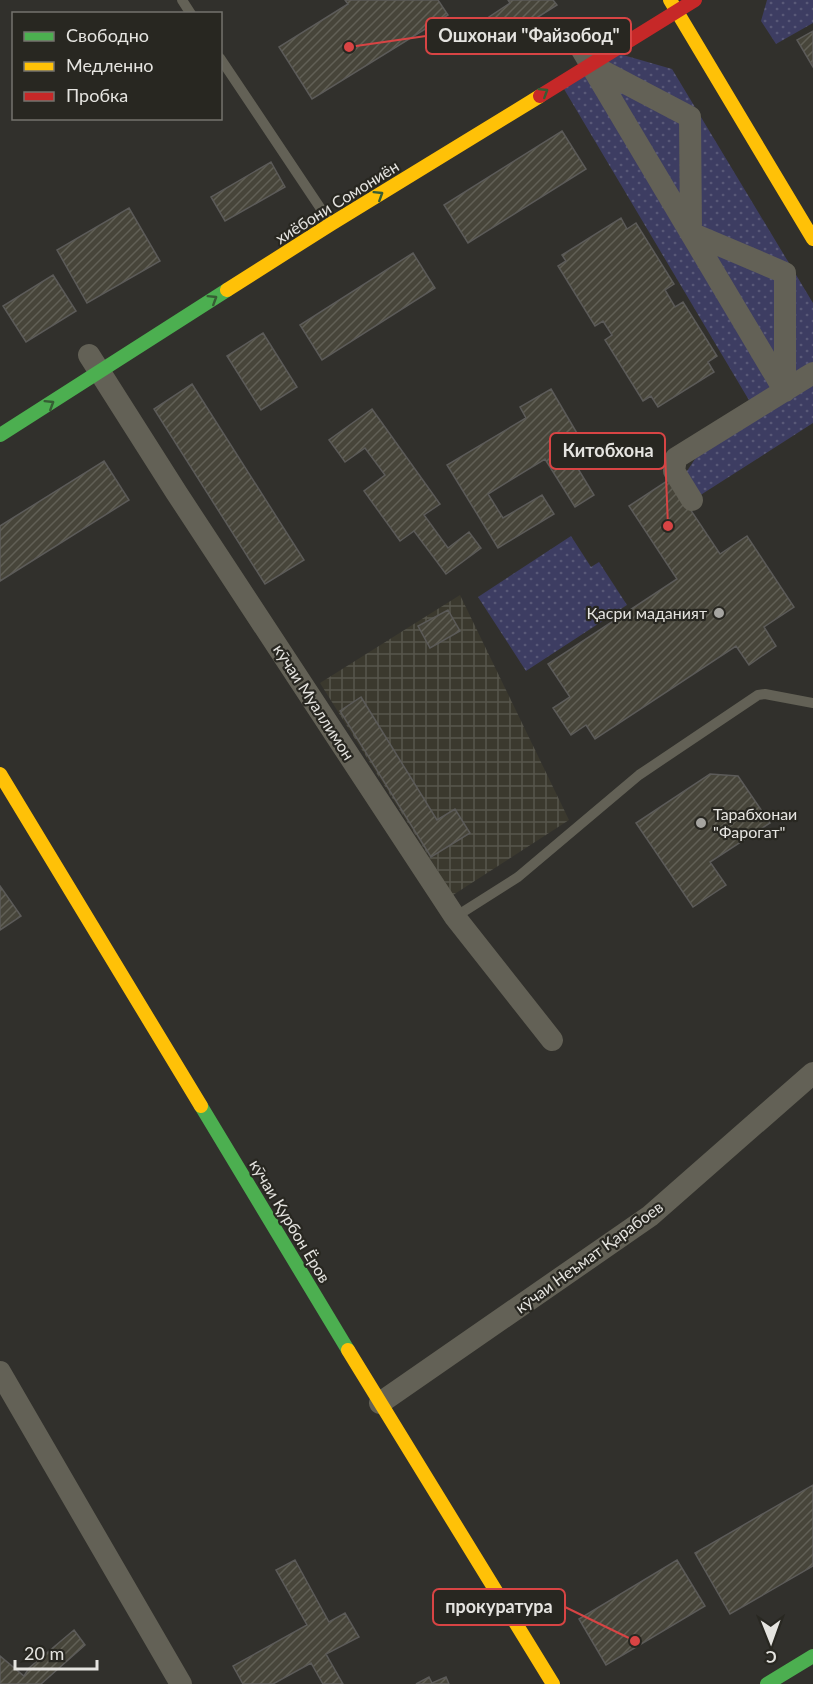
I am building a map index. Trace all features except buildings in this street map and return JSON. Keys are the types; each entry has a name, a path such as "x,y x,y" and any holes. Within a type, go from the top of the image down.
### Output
{"main road":[{"name":"хиёбони Сомониён","path":"0,435 92,359 331,224 584,53 673,5 694,0"},
{"path":"673,5 813,239"},
{"name":"кӯчаи Қурбон Ёров","path":"0,774 380,1403 553,1684"},
{"path":"767,1684 813,1656"}],"street":[{"path":"584,53 690,117 691,233"},
{"path":"584,53 784,391"},
{"path":"691,233 785,273 784,391"},
{"name":"кӯчаи Муаллимон","path":"92,359 176,492 455,918 552,1040"},
{"path":"692,500 674,471 676,458 813,374"},
{"name":"кӯчаи Неъмат Қарабоев","path":"380,1403 650,1216 813,1073"},
{"path":"0,1372 181,1684"}],"lane":[{"path":"222,61 331,224"},
{"path":"455,918 518,877 639,775 758,695 765,694 813,703"}],"shaded area":[{"path":"767,0 813,0 813,23 776,44 761,21"},
{"path":"616,53 672,69 813,303 813,370 753,407 561,84"},
{"path":"813,381 813,423 699,496 685,474 701,450"},
{"path":"571,536 591,567 599,562 627,605 526,671 478,597"},
{"path":"460,595 569,820 453,895 320,683"}],"traffic: fast":[{"path":"0,435 227,290"},
{"path":"201,1106 348,1350"},
{"path":"767,1684 813,1656"}],"traffic: slow":[{"path":"670,0 813,239"},
{"path":"227,290 540,96"},
{"path":"0,774 201,1106"},
{"path":"348,1350 553,1684"}],"traffic: jam":[{"path":"540,96 695,0"}],"place":[{"name":"Ошхонаи \"Файзобод\"","path":"349,47"},
{"name":"Китобхона","path":"668,526"},
{"name":"Қасри маданият","path":"719,613"},
{"name":"Тарабхонаи \"Фарогат\"","path":"701,823"},
{"name":"прокуратура","path":"635,1641"}]}
